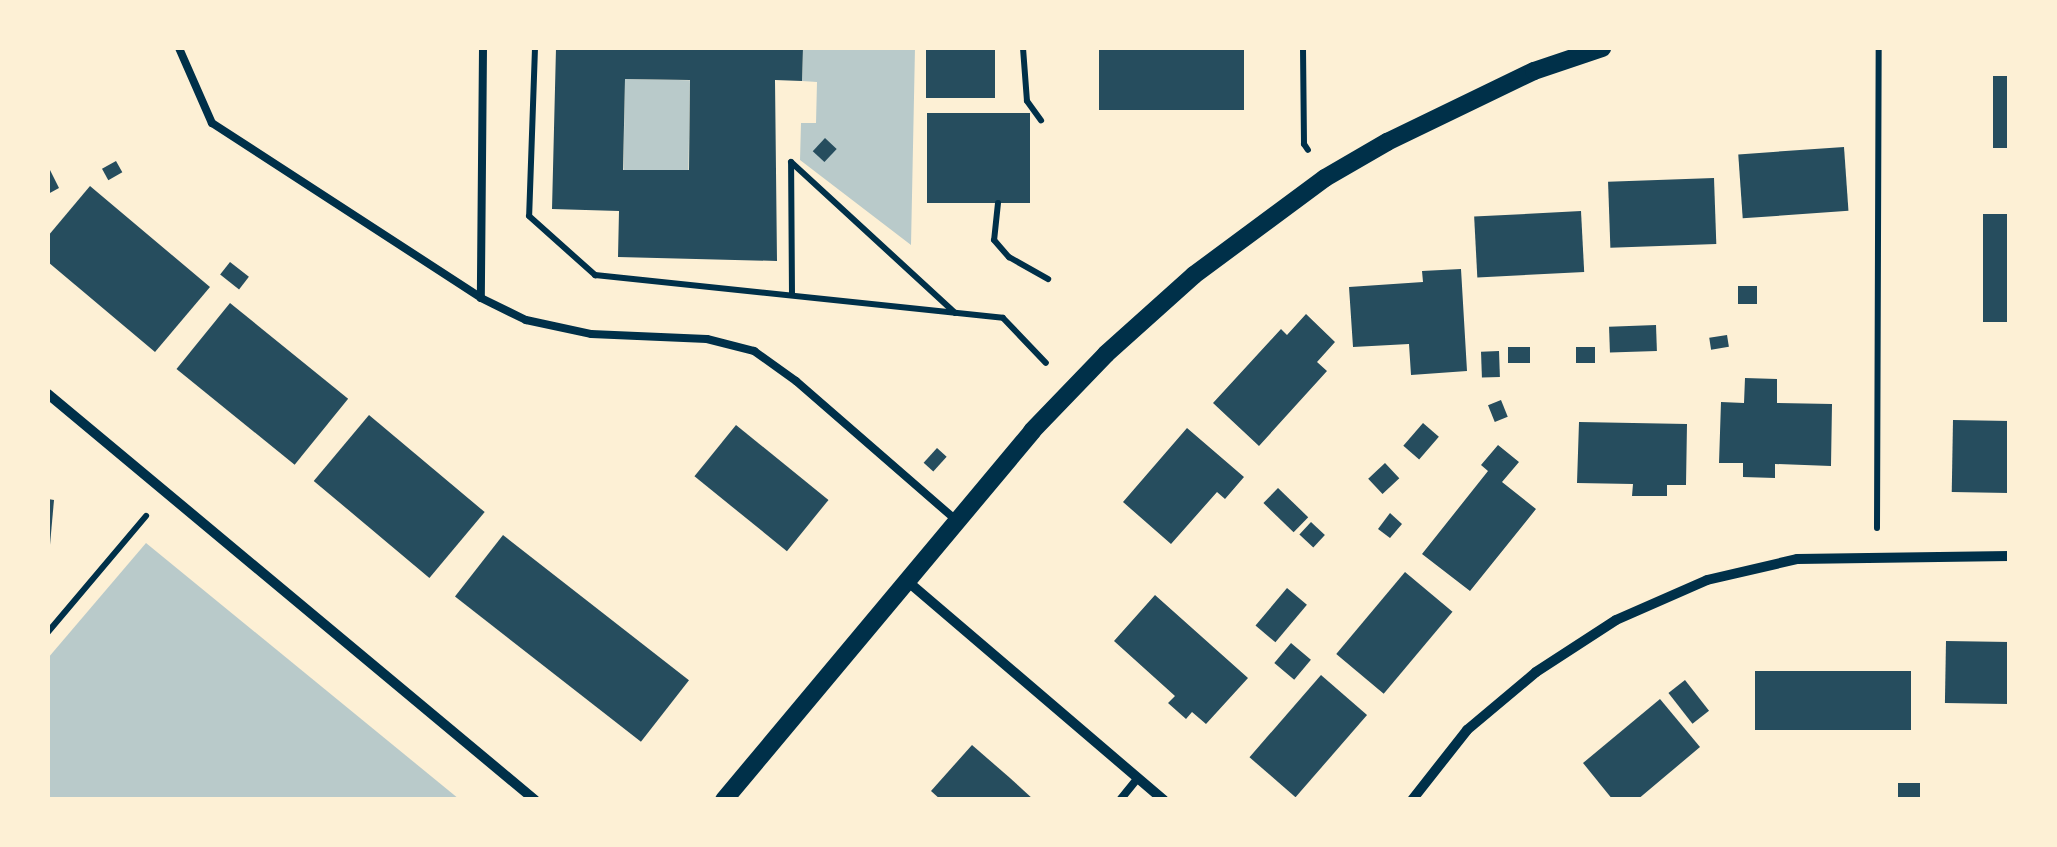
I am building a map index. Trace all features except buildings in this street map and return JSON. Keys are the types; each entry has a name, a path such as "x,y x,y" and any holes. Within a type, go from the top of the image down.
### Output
{"street":[{"path":"724,800 1032,431 1106,354 1194,275 1324,178 1468,101 1602,48"},
{"path":"48,394 535,800"},
{"path":"1412,800 1468,730 1536,672 1616,620 1707,580 1797,559 1876,554 2010,556"},
{"path":"906,580 1164,800"}],"lane":[{"path":"180,48 212,123 481,298 526,320 591,334 707,339 754,351 956,520"},
{"path":"481,298 483,48"},
{"path":"1120,800 1138,778"}],"path":[{"path":"535,48 529,216 595,275 1003,318 1046,363"},
{"path":"1023,48 1027,101 1041,120"},
{"path":"1303,48 1304,144 1324,178"},
{"path":"1876,554 1879,48"},
{"path":"792,296 790,162 956,313"},
{"path":"998,202 994,240 1010,257 1048,278"},
{"path":"48,632 166,492"}],"shaded area":[{"path":"803,48 915,48 911,245 800,160 801,123 816,123 817,82 802,81"},
{"path":"625,79 690,80 688,171 623,170"},
{"path":"146,543 459,799 48,799 48,658"}]}
